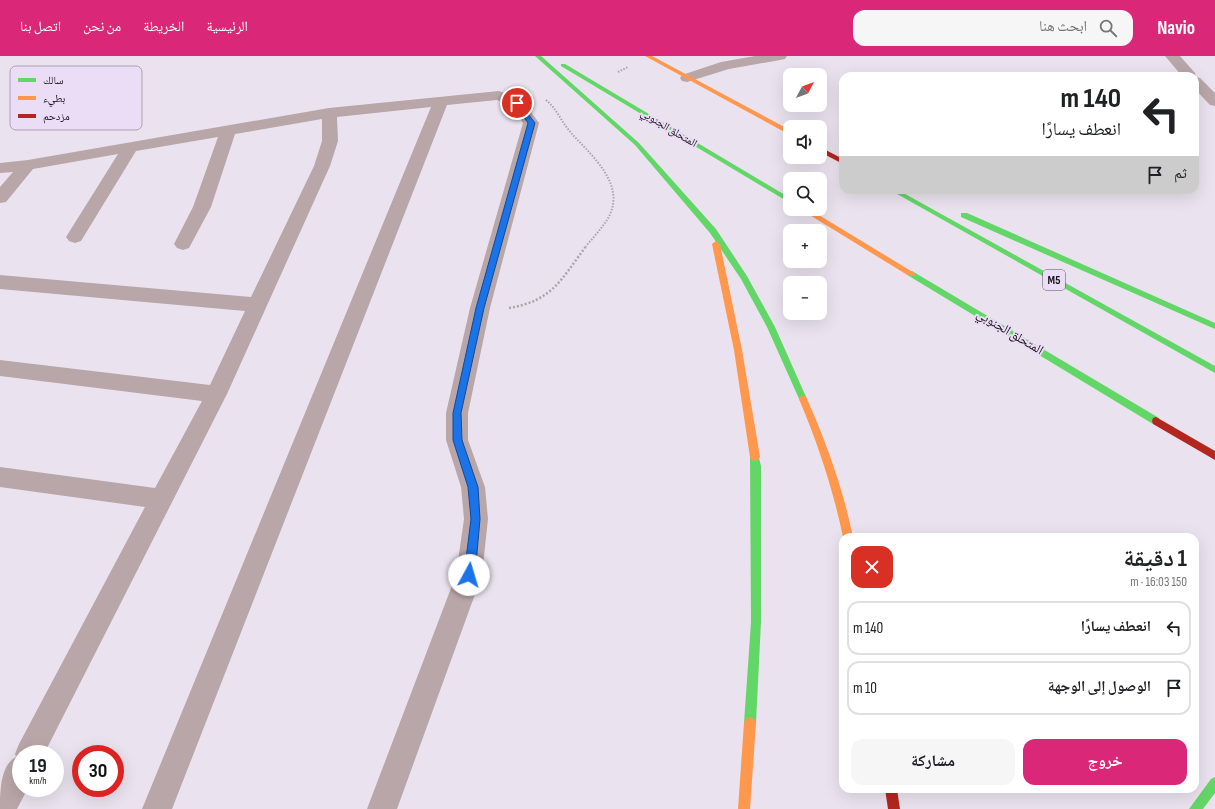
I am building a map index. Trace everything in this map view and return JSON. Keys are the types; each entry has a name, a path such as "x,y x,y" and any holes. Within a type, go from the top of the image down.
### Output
{"highway":[{"path":"538,56 637,144 713,231 744,278 771,327 813,421 842,511 847,533"},
{"name":"المتحلق الجنوبي","path":"548,56 783,196"},
{"path":"648,56 783,129"},
{"path":"827,153 839,159"},
{"name":"M5","path":"900,194 1215,370"},
{"path":"917,194 930,200"},
{"path":"952,210 1215,326"},
{"name":"المتحلق الجنوبي","path":"816,216 1215,456"},
{"path":"713,231 738,350 756,466 756,622 744,809"},
{"path":"1195,809 1215,783"},
{"path":"892,793 894,809"}],"street":[{"path":"687,78 708,70 733,64 780,56"},
{"path":"1172,56 1186,72"},
{"path":"1199,85 1215,102"},
{"path":"0,168 329,113 499,95 517,103 531,123 480,308 457,413 457,440 473,487 476,519 469,575 382,809"},
{"path":"156,809 441,101"},
{"path":"34,745 216,394 327,153 330,141 329,113"},
{"path":"183,244 202,208 228,130"},
{"path":"75,237 131,147"},
{"path":"0,198 28,164"},
{"path":"0,282 257,305"},
{"path":"0,368 216,394"},
{"path":"0,477 162,499"},
{"path":"1,809 12,788"}],"path":[{"path":"480,308 522,306 537,301 552,291 607,219 612,208 614,197 612,186 606,175 566,127 549,102"}],"traffic: fast":[{"path":"538,56 637,144 713,231 744,278 771,327 803,399"},
{"path":"563,65 783,197"},
{"path":"900,194 1215,370"},
{"path":"964,215 1215,326"},
{"path":"912,274 1156,421"},
{"path":"750,723 756,622 755,457"},
{"path":"1195,809 1215,783"}],"traffic: slow":[{"path":"648,56 783,129"},
{"path":"816,216 912,274"},
{"path":"716,244 738,350 755,457"},
{"path":"803,399 830,466 847,533"},
{"path":"744,809 750,723"}],"traffic: jam":[{"path":"827,153 839,160"},
{"path":"1156,421 1215,456"},
{"path":"892,793 894,809"}],"route":[{"path":"469,575 476,519 473,487 457,440 457,413 480,308 531,123 517,103"}]}
